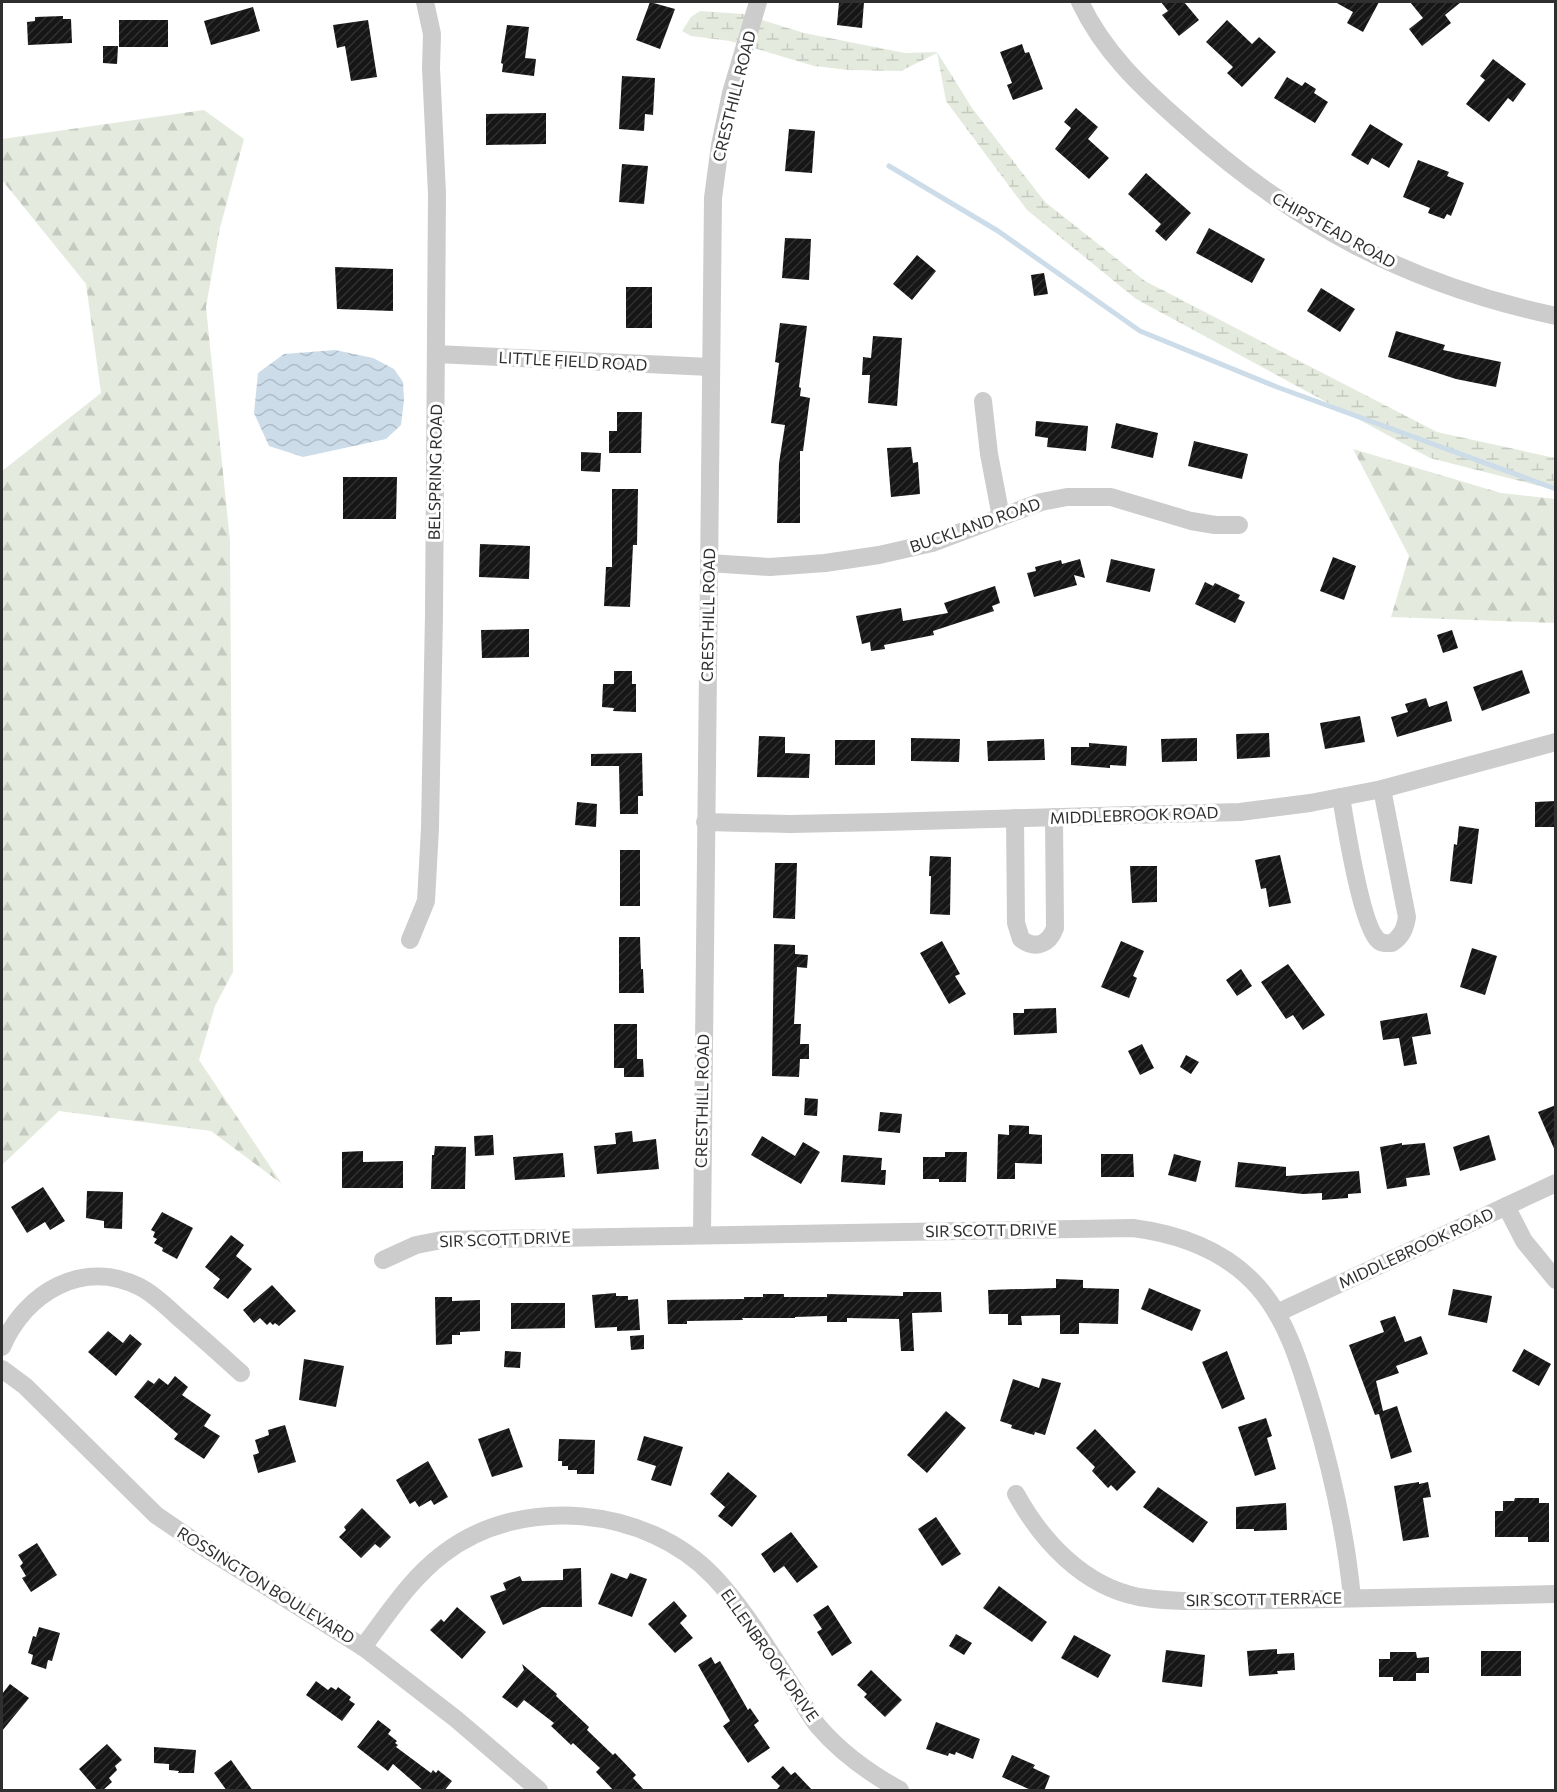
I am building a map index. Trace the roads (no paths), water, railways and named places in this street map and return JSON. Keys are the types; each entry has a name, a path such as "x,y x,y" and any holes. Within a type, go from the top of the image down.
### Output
{"street":[{"name":"BELSPRING ROAD","path":"410,940 426,901 430,828 437,194 431,68 432,34 425,2"},
{"name":"CRESTHILL ROAD","path":"702,1234 712,198 731,93 758,2"},
{"name":"CHIPSTEAD ROAD","path":"1080,2 1104,45 1149,94 1209,148 1252,182 1299,214 1358,248 1406,270 1455,289 1556,316"},
{"name":"LITTLE FIELD ROAD","path":"436,354 710,367"},
{"path":"983,401 989,454 1001,517"},
{"name":"BUCKLAND ROAD","path":"709,563 770,567 825,563 879,555 932,543 1041,502 1067,497 1095,495 1111,497 1191,521 1215,525 1239,525"},
{"name":"MIDDLEBROOK ROAD","path":"705,822 790,824 1240,812 1382,789 1556,741"},
{"path":"1341,797 1349,849 1360,896 1373,935 1379,941 1392,943 1406,928 1407,917 1382,789"},
{"path":"1015,818 1016,923 1021,939 1035,945 1043,944 1052,937 1055,928 1054,817"},
{"name":"MIDDLEBROOK ROAD","path":"1276,1313 1556,1183"},
{"path":"1506,1206 1524,1241 1556,1280"},
{"name":"SIR SCOTT DRIVE","path":"383,1260 416,1245 442,1240 1133,1228 1160,1232 1187,1240 1221,1257 1242,1272 1257,1287 1286,1330 1307,1386 1328,1459 1343,1526 1352,1598"},
{"path":"2,1347 19,1316 38,1297 56,1286 94,1277 118,1279 141,1287 160,1301 241,1373"},
{"name":"ROSSINGTON BOULEVARD","path":"2,1369 25,1386 156,1515 197,1544 363,1647 456,1719 539,1791"},
{"name":"SIR SCOTT TERRACE","path":"1016,1494 1030,1519 1048,1542 1085,1573 1115,1590 1139,1597 1185,1601 1556,1594"},
{"name":"ELLENBROOK DRIVE","path":"363,1647 419,1574 445,1552 475,1534 507,1522 542,1516 578,1515 617,1523 652,1534 682,1551 712,1575 738,1605 818,1725 852,1760 900,1791"}],"water":[{"path":"335,350 373,358 394,369 403,382 404,400 401,425 386,439 303,457 269,446 254,413 258,373 284,354"}],"waterway":[{"path":"889,166 998,231 1140,331 1277,387 1556,489"}]}
